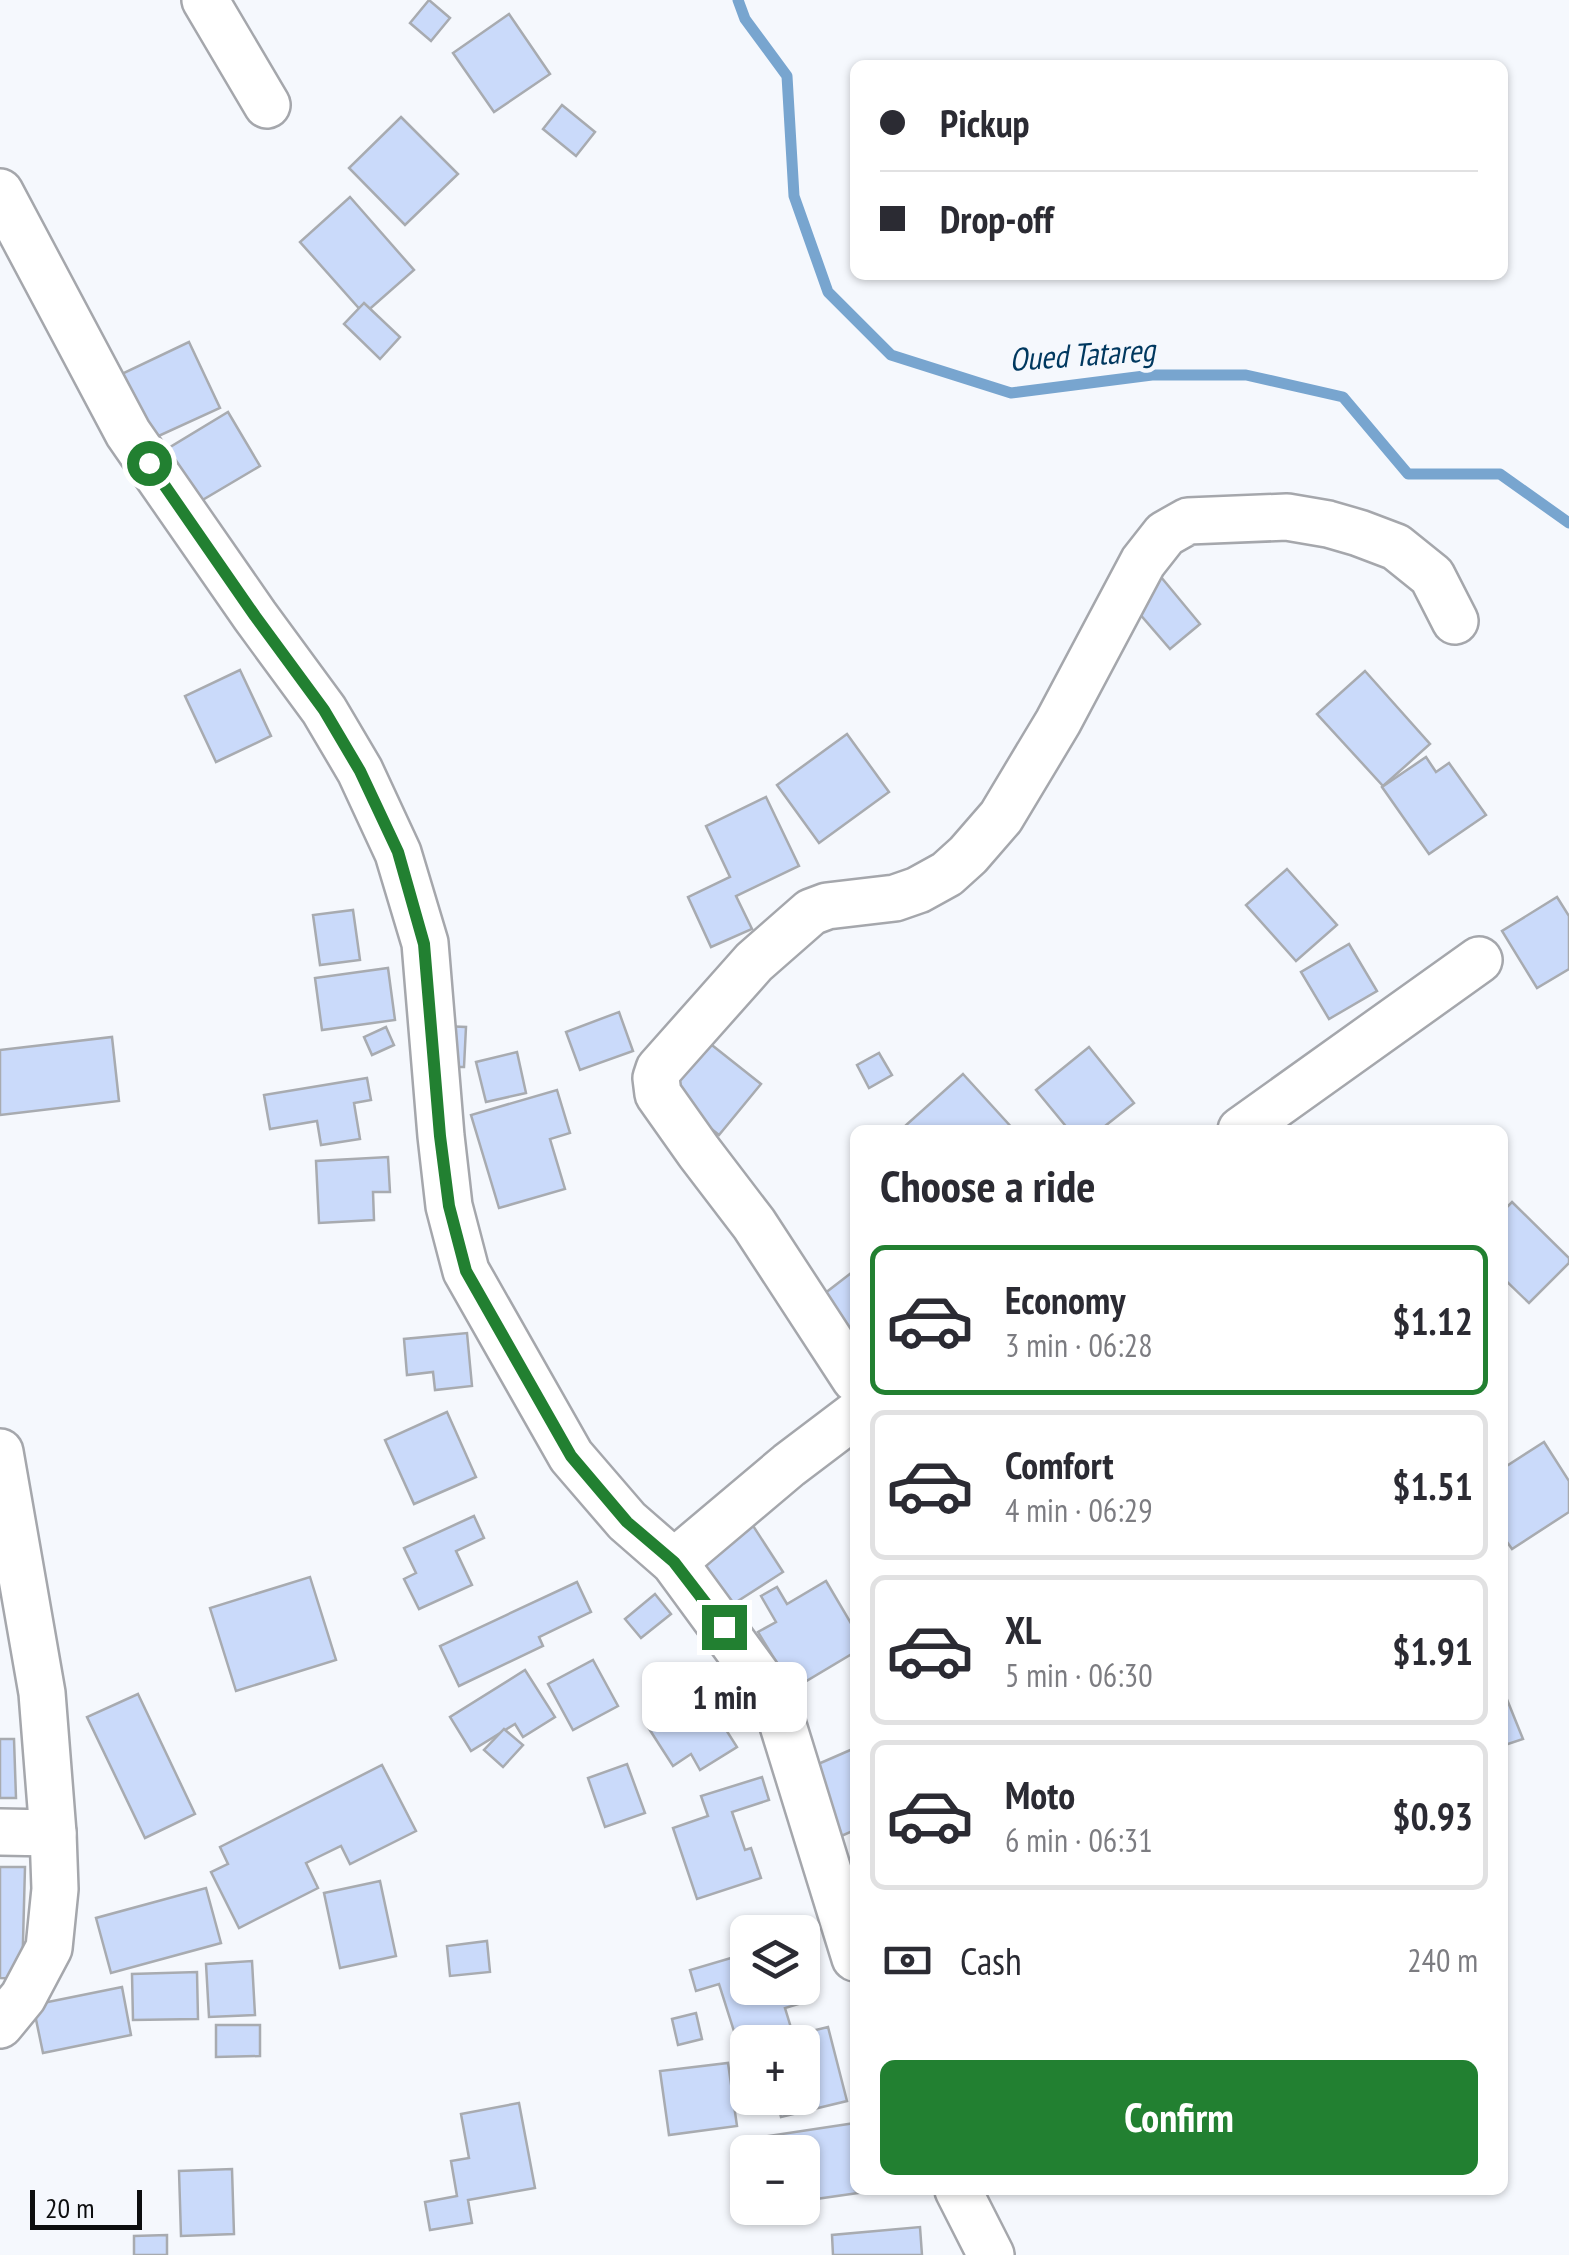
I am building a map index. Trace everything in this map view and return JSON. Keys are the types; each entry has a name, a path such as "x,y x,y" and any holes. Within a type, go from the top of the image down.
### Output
{"street":[{"path":"205,0 267,106"},
{"path":"0,192 128,433 324,710 360,771 398,852 424,944 440,1136 449,1206 466,1271 571,1456 627,1522 674,1562 759,1678 782,1722 850,1942"},
{"path":"850,1370 754,1224 658,1094 656,1078 660,1069 754,962 811,912 827,906 895,898 918,890 947,874 968,855 1001,816 1058,722 1143,562 1165,534 1188,521 1287,517 1360,533 1396,547 1432,576 1455,620"},
{"path":"1248,1125 1479,960"},
{"path":"674,1562 850,1420"},
{"path":"0,1452 42,1692 56,1889 50,1948 23,1997 0,2025"},
{"path":"0,1832 54,1833"},
{"path":"961,2195 991,2255"}],"building":[{"path":"429,0 450,18 431,41 410,23"},
{"path":"509,14 550,74 494,112 453,53"},
{"path":"562,105 595,132 576,156 543,129"},
{"path":"401,117 458,174 405,225 349,168"},
{"path":"350,197 414,270 364,314 300,242"},
{"path":"364,303 400,337 380,359 344,324"},
{"path":"189,342 220,408 141,444 111,379"},
{"path":"228,412 260,466 194,505 162,452"},
{"path":"1156,571 1200,624 1170,649 1126,598"},
{"path":"240,670 271,736 216,762 185,696"},
{"path":"1365,671 1430,744 1383,786 1317,714"},
{"path":"847,734 889,792 819,843 777,785"},
{"path":"1426,757 1436,772 1449,763 1486,815 1429,854 1382,787"},
{"path":"766,797 799,866 736,896 752,929 711,947 688,897 730,877 706,826"},
{"path":"1287,869 1337,925 1296,961 1246,905"},
{"path":"1557,897 1569,916 1569,969 1537,988 1502,931"},
{"path":"353,910 360,960 320,965 313,915"},
{"path":"1349,944 1377,991 1329,1019 1301,972"},
{"path":"388,968 395,1020 322,1030 315,978"},
{"path":"619,1012 633,1051 580,1070 566,1032"},
{"path":"442,1026 466,1027 464,1067 440,1067"},
{"path":"386,1027 394,1045 372,1055 364,1037"},
{"path":"112,1037 119,1101 0,1115 0,1050"},
{"path":"703,1038 761,1084 719,1135 662,1089"},
{"path":"1089,1047 1134,1103 1106,1125 1065,1125 1036,1090"},
{"path":"517,1052 526,1093 486,1102 476,1062"},
{"path":"879,1053 892,1075 869,1088 857,1065"},
{"path":"963,1074 1009,1125 906,1125"},
{"path":"367,1078 371,1100 354,1103 360,1139 321,1145 317,1121 270,1129 264,1095"},
{"path":"557,1090 570,1133 550,1139 565,1189 499,1208 471,1115"},
{"path":"388,1157 390,1192 373,1192 374,1220 319,1223 316,1161"},
{"path":"1512,1202 1569,1258 1569,1263 1529,1303 1508,1283 1508,1206"},
{"path":"850,1274 850,1346 811,1304"},
{"path":"467,1333 472,1386 435,1390 433,1372 407,1375 404,1339"},
{"path":"447,1412 476,1477 414,1504 385,1440"},
{"path":"1544,1442 1569,1481 1569,1512 1512,1549 1508,1543 1508,1465"},
{"path":"474,1516 484,1538 456,1551 472,1585 419,1609 404,1579 416,1573 404,1548"},
{"path":"748,1518 783,1572 716,1615 681,1562"},
{"path":"310,1577 336,1660 236,1691 210,1608"},
{"path":"826,1581 850,1622 850,1655 793,1689 758,1632 776,1622 761,1596 777,1587 787,1604"},
{"path":"577,1582 591,1612 539,1637 543,1646 459,1686 440,1646"},
{"path":"655,1594 671,1614 641,1638 625,1619"},
{"path":"593,1660 618,1706 573,1730 548,1684"},
{"path":"525,1670 555,1717 523,1737 515,1724 471,1751 450,1717"},
{"path":"712,1681 727,1706 716,1714 737,1747 700,1770 691,1754 673,1766 646,1724"},
{"path":"138,1694 195,1814 145,1838 87,1717"},
{"path":"1508,1702 1523,1739 1508,1744"},
{"path":"504,1729 523,1745 503,1767 484,1750"},
{"path":"0,1739 14,1739 16,1798 0,1798"},
{"path":"850,1750 850,1832 839,1837 809,1768"},
{"path":"627,1764 645,1813 605,1827 588,1778"},
{"path":"382,1765 416,1831 350,1864 341,1846 306,1863 318,1888 239,1928 211,1872 228,1864 220,1847"},
{"path":"762,1777 769,1800 732,1812 745,1850 751,1848 761,1878 697,1899 673,1828 708,1816 701,1796"},
{"path":"0,1867 25,1867 22,1979 0,1978"},
{"path":"380,1881 396,1956 340,1968 324,1893"},
{"path":"206,1888 221,1943 111,1973 96,1918"},
{"path":"487,1941 490,1972 450,1976 447,1946"},
{"path":"730,1958 730,2005 795,2005 785,2008 790,2025 732,2025 719,1984 696,1991 690,1970"},
{"path":"252,1961 255,2015 209,2017 206,1964"},
{"path":"197,1972 198,2019 133,2020 132,1974"},
{"path":"122,1987 131,2035 43,2053 33,2005"},
{"path":"696,2013 702,2039 678,2045 672,2019"},
{"path":"216,2025 260,2025 260,2056 216,2057"},
{"path":"828,2027 847,2101 820,2108 820,2029"},
{"path":"728,2063 730,2115 735,2115 737,2126 669,2135 660,2071"},
{"path":"519,2103 535,2188 468,2200 472,2223 430,2230 425,2202 457,2196 451,2161 469,2158 461,2114"},
{"path":"850,2124 850,2194 820,2198 820,2135 775,2135"},
{"path":"232,2169 234,2234 181,2236 179,2171"},
{"path":"920,2227 922,2255 833,2255 832,2235"},
{"path":"167,2235 167,2255 134,2255 134,2236"}],"waterway":[{"name":"Oued Tatareg","path":"738,0 745,19 787,76 794,196 828,292 891,355 1011,393 1152,375 1246,375 1343,397 1408,474 1500,474 1569,523"}],"route":[{"path":"149,463 324,710 360,771 398,852 424,944 440,1136 449,1206 466,1271 571,1456 627,1522 674,1562 724,1627"}]}
